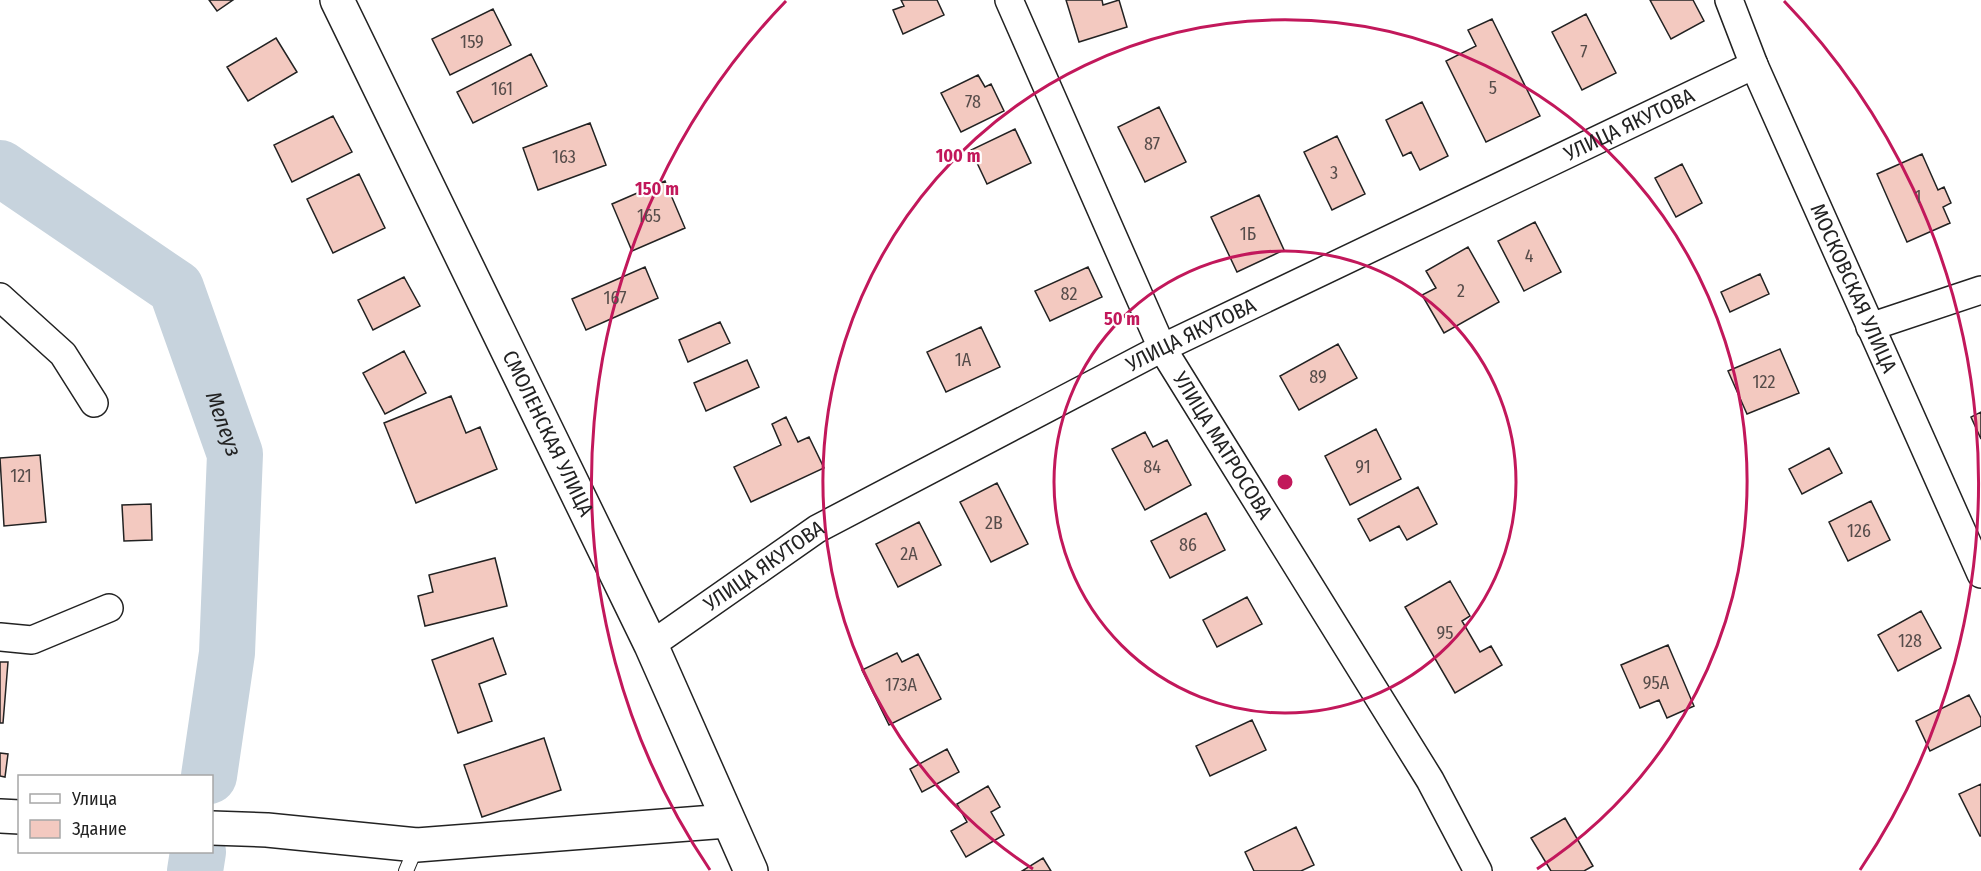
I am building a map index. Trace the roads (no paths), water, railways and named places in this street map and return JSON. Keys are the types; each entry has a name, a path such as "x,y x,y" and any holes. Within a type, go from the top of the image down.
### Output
{"main road":[{"name":"СМОЛЕНСКАЯ УЛИЦА","path":"337,0 651,645 751,871"},
{"path":"0,816 18,817"},
{"path":"213,828 267,830 412,858 727,821"}],"street":[{"name":"УЛИЦА МАТРОСОВА","path":"1009,0 1162,348 1430,780 1478,871"},
{"name":"МОСКОВСКАЯ УЛИЦА","path":"1729,0 1754,65 1981,574"},
{"name":"УЛИЦА ЯКУТОВА","path":"651,645 817,529 1162,348 1754,65"},
{"path":"1870,327 1981,290"},
{"path":"0,297 63,354 94,403"},
{"path":"0,637 32,640 109,608"}],"waterway":[{"name":"Мелеуз","path":"0,168 176,288 235,454 227,653 209,775"},
{"name":"Мелеуз","path":"195,871 198,853"}]}
